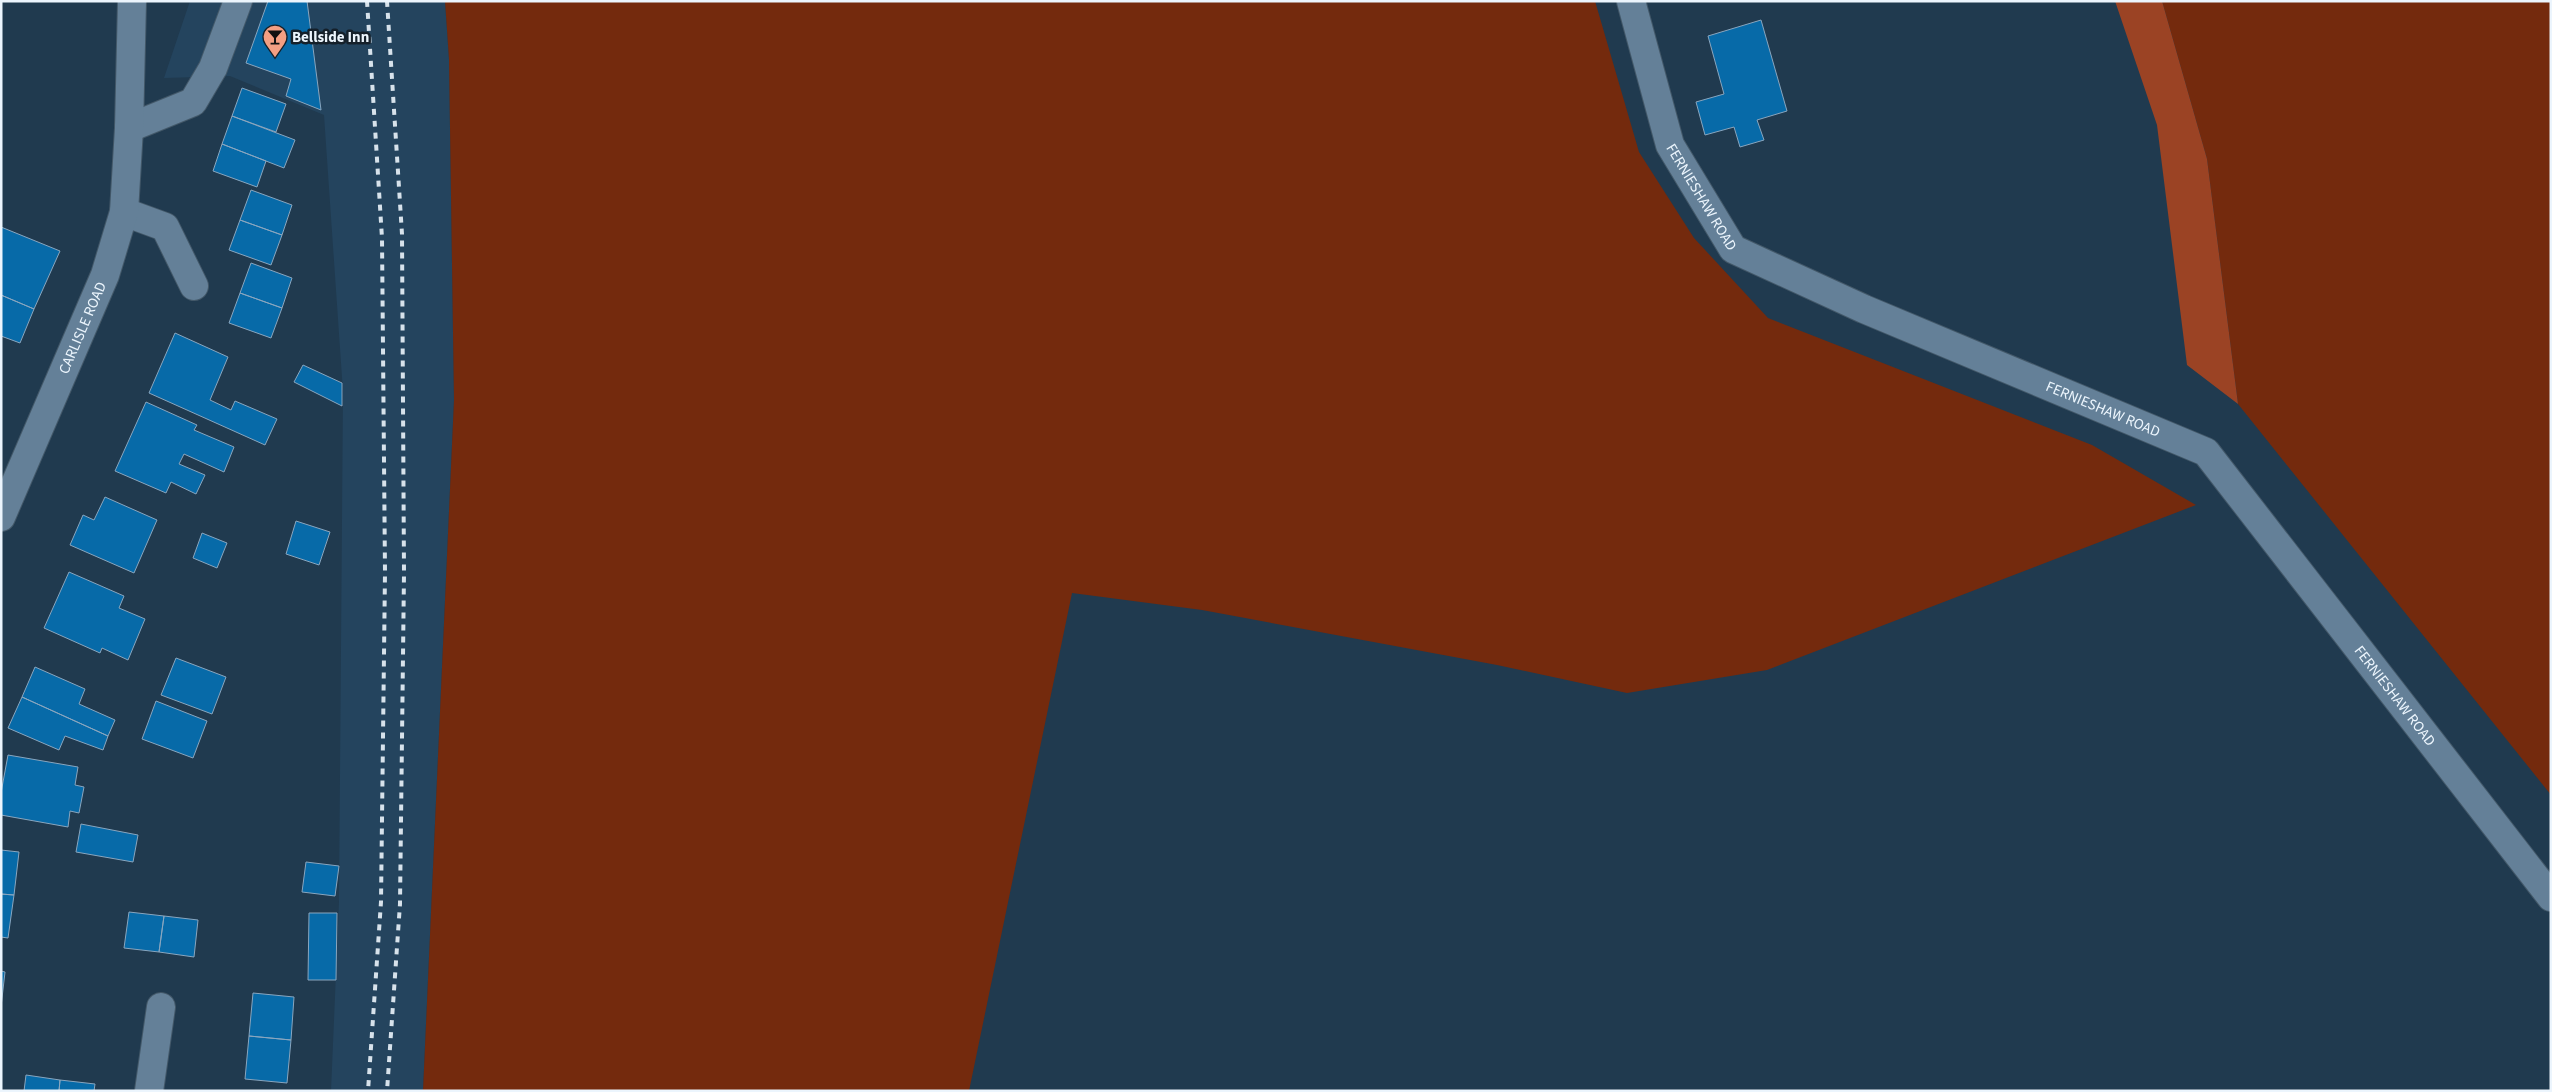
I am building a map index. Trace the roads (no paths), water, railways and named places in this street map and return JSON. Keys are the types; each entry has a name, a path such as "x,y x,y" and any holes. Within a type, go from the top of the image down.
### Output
{"street":[{"name":"CARLISLE ROAD","path":"1,517 105,275 124,212 129,128 132,1"},
{"path":"129,128 193,102 213,68 238,1"},
{"name":"FERNIESHAW ROAD","path":"1631,1 1670,145 1733,249 1873,312 2206,452 2551,897"},
{"path":"124,212 166,227 194,286"},
{"path":"149,1091 161,1006"}],"railway":[{"path":"367,1 382,238 385,572 381,902 368,1091"},
{"path":"387,1 402,234 404,573 400,904 387,1091"}],"place":[{"name":"Bellside Inn","path":"275,58"}]}
